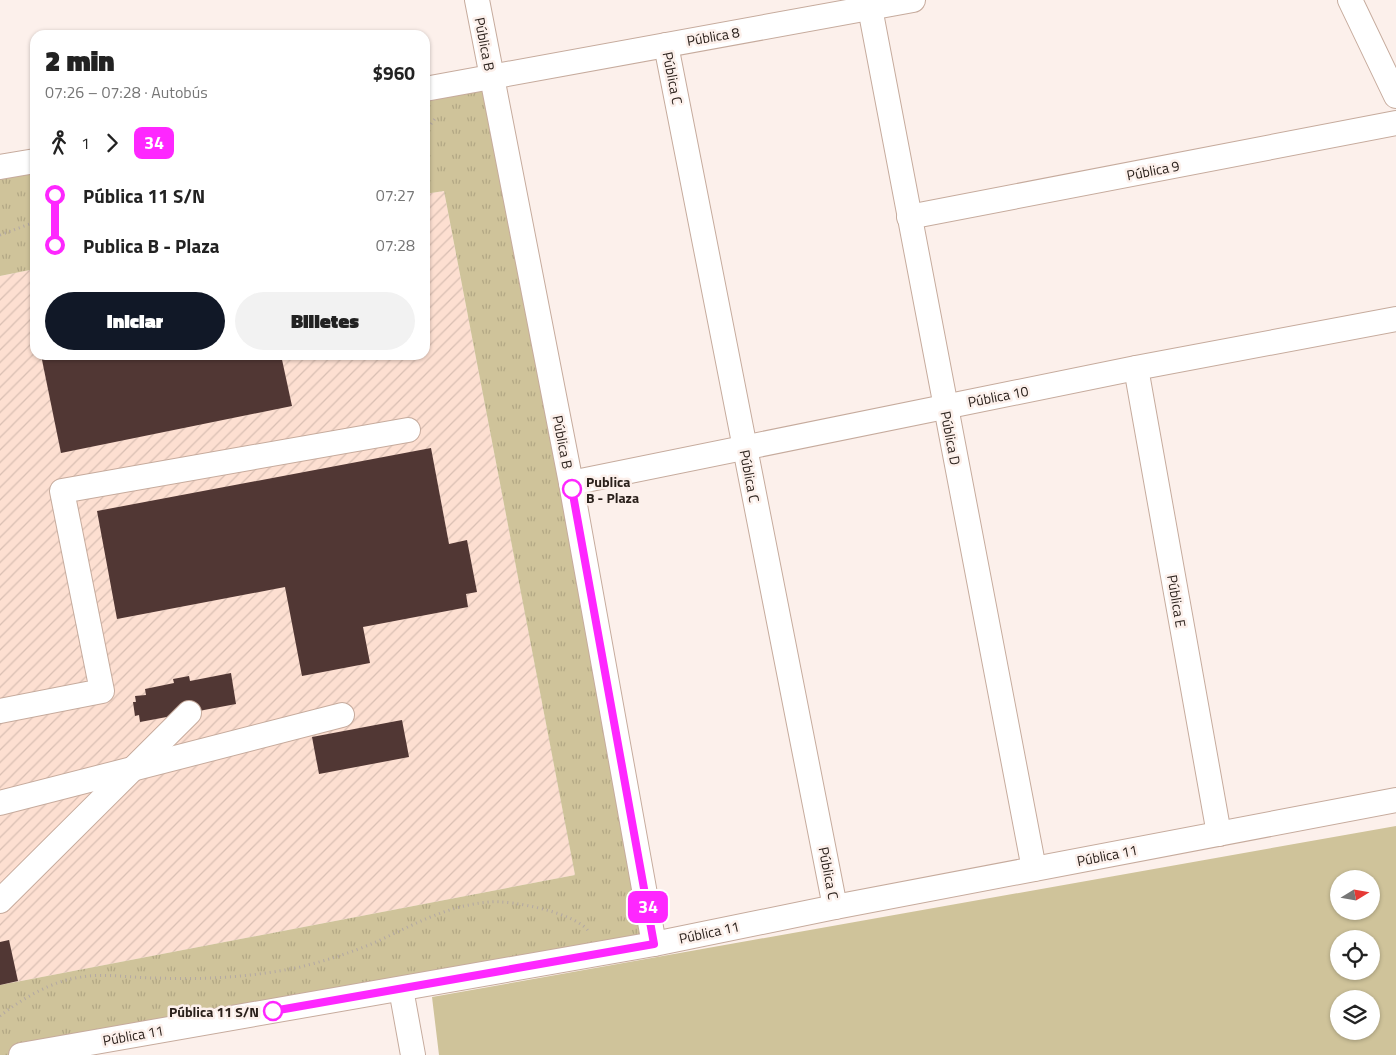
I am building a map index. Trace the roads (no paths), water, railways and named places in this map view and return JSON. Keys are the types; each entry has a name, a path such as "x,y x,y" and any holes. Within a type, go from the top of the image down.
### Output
{"street":[{"name":"Pública B","path":"477,0 571,483 654,944"},
{"name":"Pública 8","path":"430,88 913,0"},
{"path":"1350,0 1396,96"},
{"name":"Pública D","path":"870,8 1034,869"},
{"name":"Pública C","path":"666,45 835,907"},
{"name":"Pública 9","path":"909,217 1396,123"},
{"path":"0,167 30,161"},
{"name":"Pública 10","path":"571,483 1136,368 1396,319"},
{"name":"Pública E","path":"1136,368 1219,834"},
{"path":"0,711 102,691 62,491 408,430"},
{"path":"0,901 189,713"},
{"path":"0,803 342,715"},
{"name":"Pública 11","path":"21,1055 84,1049 401,989 654,944 835,907 1396,800"},
{"path":"401,989 413,1055"}],"place":[{"name":"Publica B - Plaza","path":"572,489"},
{"name":"Pública 11 S/N","path":"273,1011"}]}
